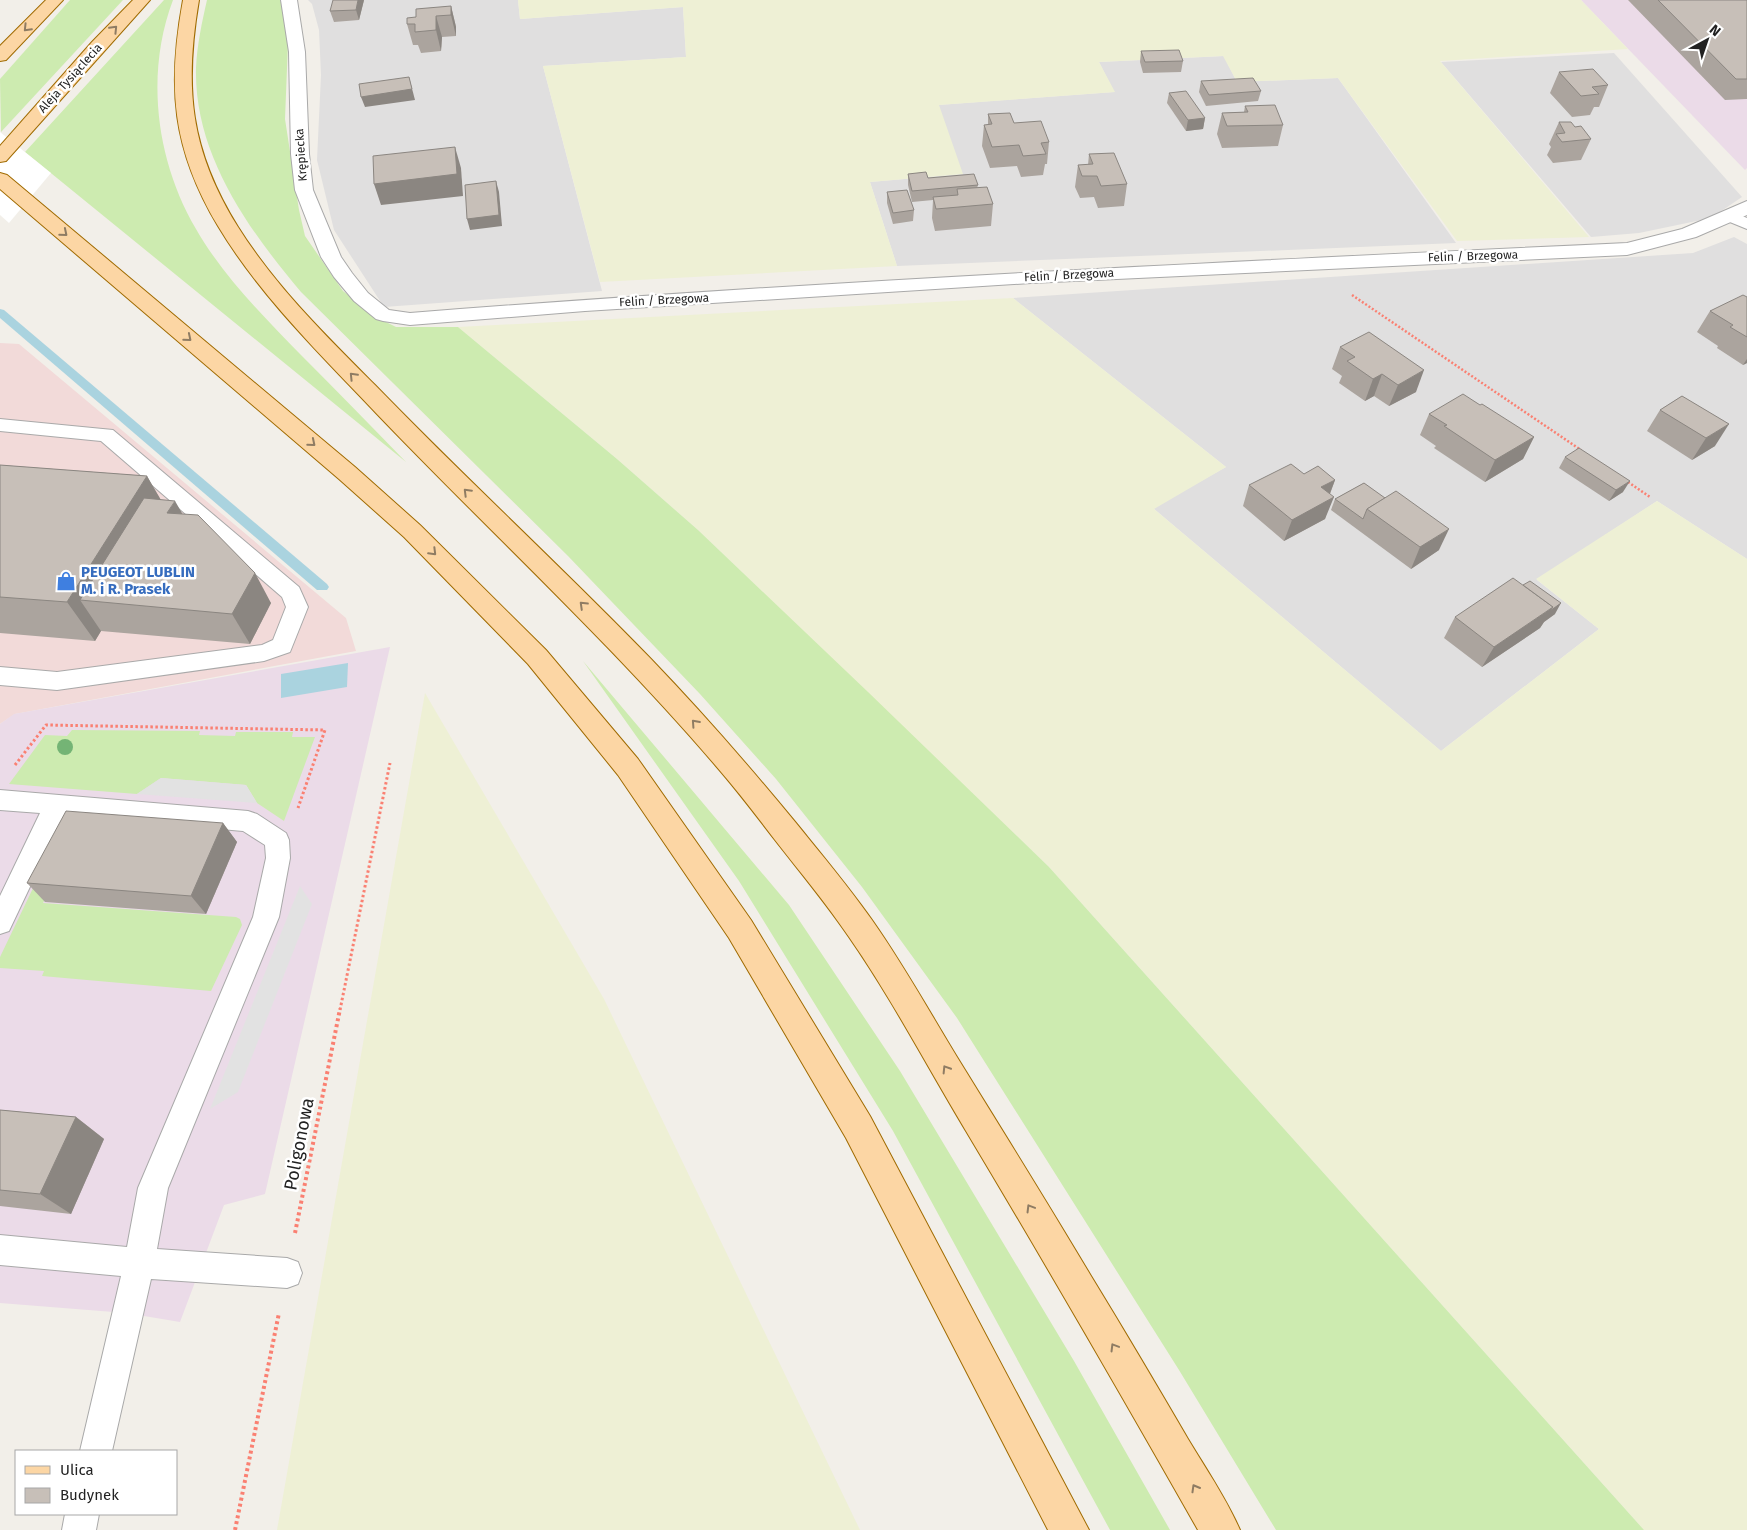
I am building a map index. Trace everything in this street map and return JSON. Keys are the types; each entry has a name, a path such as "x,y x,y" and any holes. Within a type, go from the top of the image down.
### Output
{"main road":[{"path":"0,56 54,0"},
{"name":"Aleja Tysiąclecia","path":"0,157 98,46 142,0"},
{"path":"191,0 181,62 181,96 187,132 197,167 231,232 286,303 333,355 498,523 659,682 727,759 811,863 870,942 1117,1352 1220,1530"},
{"path":"0,179 332,460 412,531 537,657 628,767 740,929 858,1127 1069,1530"}],"street":[{"name":"Krępiecka","path":"289,0 297,52 300,154 304,190 330,257 361,297 383,315"},
{"name":"Felin / Brzegowa","path":"383,315 410,319 585,305 751,296 1031,276 1627,249 1659,244 1742,215"}],"lane":[{"path":"0,425 106,435 292,593 297,606 282,646 264,653 57,681 0,676"},
{"path":"0,800 248,821 277,840 278,858 266,917 153,1188 139,1263 96,1450"},
{"path":"0,923 57,804"},
{"path":"0,1250 287,1274"},
{"path":"78,1530 82,1515"}],"path":[{"path":"1313,262 1336,284 1584,452"},
{"path":"1625,480 1650,497"},
{"path":"12,771 46,724 325,730 291,827 277,840"},
{"name":"Poligonowa","path":"235,1530 390,762"}],"shaded area":[{"path":"308,0 518,0 520,19 683,7 686,57 543,66 602,291 384,307 334,230 317,160 321,75 319,30 312,4"},
{"path":"1581,0 1747,0 1747,168 1745,170"},
{"path":"1614,53 1742,197 1711,218 1639,233 1591,237 1441,62"},
{"path":"1224,56 1237,82 1338,78 1456,243 897,266 870,182 962,174 938,105 1114,92 1099,62"},
{"path":"1734,237 1747,244 1747,559 1657,501 1537,580 1599,629 1441,751 1153,508 1226,467 1013,298 1693,253"},
{"path":"0,343 19,344 346,618 356,651 15,714 0,724"},
{"path":"390,647 265,1194 224,1205 180,1322 126,1313 0,1303 0,724 14,714"},
{"path":"161,778 246,785 257,803 137,794"},
{"path":"300,886 312,904 238,1092 210,1109"}],"green space":[{"path":"70,0 123,0 1,132 0,79"},
{"path":"164,0 173,0 164,28 159,57 157,87 159,117 164,146 182,203 196,229 231,279 300,354 406,462 25,152"},
{"path":"207,0 280,0 284,10 288,43 285,119 299,210 305,236 343,291 374,316 396,327 458,327 617,459 698,530 1049,867 1644,1530 1276,1530 1179,1370 957,1018 862,887 776,779 700,694 568,556 301,292 262,243 228,189 214,160 204,130 198,100 196,68"},
{"path":"518,0 1581,0 1628,49 1440,61 1589,237 1457,241 1338,78 1237,82 1223,56 1099,62 1115,92 939,105 963,174 870,182 897,266 600,282 543,66 686,57 683,7 520,19"},
{"path":"1013,298 1226,467 1154,509 1441,751 1599,629 1536,579 1657,501 1747,559 1747,1530 1644,1530 1049,867 698,530 617,459 458,327"},
{"path":"583,661 789,905 900,1071 1074,1361 1170,1530 1110,1530 893,1131 739,881"},
{"path":"425,693 604,999 860,1530 277,1530"},
{"path":"72,730 200,731 199,735 235,736 236,732 293,732 292,737 315,737 284,821 257,803 246,785 161,778 137,794 9,784 45,735 67,736"},
{"path":"82,828 43,903 236,917 240,919 242,925 211,991 42,976 44,971 0,968 0,957 58,836"}],"water":[{"path":"348,663 347,687 281,698 281,674"}],"pier":[{"path":"0,132 51,173 9,223 0,215"}],"building":[{"path":"333,0 358,0 356,10 330,11"},
{"path":"1658,0 1747,0 1747,79 1736,79"},
{"path":"451,6 451,15 436,16 436,30 415,32 415,24 407,24 407,18 416,17 416,9"},
{"path":"1179,50 1183,61 1145,62 1141,51"},
{"path":"1593,69 1608,85 1592,87 1599,94 1581,96 1559,72"},
{"path":"409,77 412,89 361,97 359,84"},
{"path":"1253,78 1261,91 1209,95 1201,81"},
{"path":"1186,91 1205,118 1188,120 1169,93"},
{"path":"1275,105 1283,125 1227,126 1222,113 1248,112 1245,106"},
{"path":"1010,113 1014,123 1041,121 1049,142 1041,143 1046,154 1023,156 1019,145 992,147 984,125 992,124 988,114"},
{"path":"1559,122 1571,122 1575,127 1581,126 1591,139 1562,142 1556,134 1565,133"},
{"path":"455,147 457,174 374,184 373,156"},
{"path":"1114,153 1127,184 1101,186 1097,176 1082,176 1078,165 1093,164 1089,154"},
{"path":"926,172 928,178 974,174 978,185 912,191 908,174"},
{"path":"496,181 499,215 467,219 465,185"},
{"path":"987,187 993,204 936,209 933,197 958,195 957,189"},
{"path":"907,190 914,210 893,213 887,192"},
{"path":"1743,295 1747,297 1747,337 1730,327 1733,325 1710,311"},
{"path":"1369,332 1424,370 1398,385 1382,374 1373,379 1347,361 1355,357 1340,347"},
{"path":"1463,394 1534,437 1495,460 1429,414"},
{"path":"1682,396 1729,424 1706,438 1660,410"},
{"path":"1579,448 1630,481 1616,490 1565,457"},
{"path":"1291,464 1304,474 1318,466 1335,480 1321,487 1334,497 1292,520 1249,485"},
{"path":"0,465 147,476 67,602 0,597"},
{"path":"1364,483 1385,498 1367,509 1363,519 1335,499"},
{"path":"1396,491 1449,529 1420,547 1367,509"},
{"path":"144,498 175,501 167,513 198,515 255,573 232,614 80,600"},
{"path":"1513,578 1553,607 1494,647 1455,617"},
{"path":"1530,581 1561,603 1550,611 1553,607 1523,585"},
{"path":"66,811 223,823 191,896 27,883"},
{"path":"0,1110 76,1117 40,1194 0,1190"}],"waterway":[{"path":"0,312 322,587"}],"place":[{"name":"PEUGEOT LUBLIN M. i R. Prasek","path":"66,581"}]}
